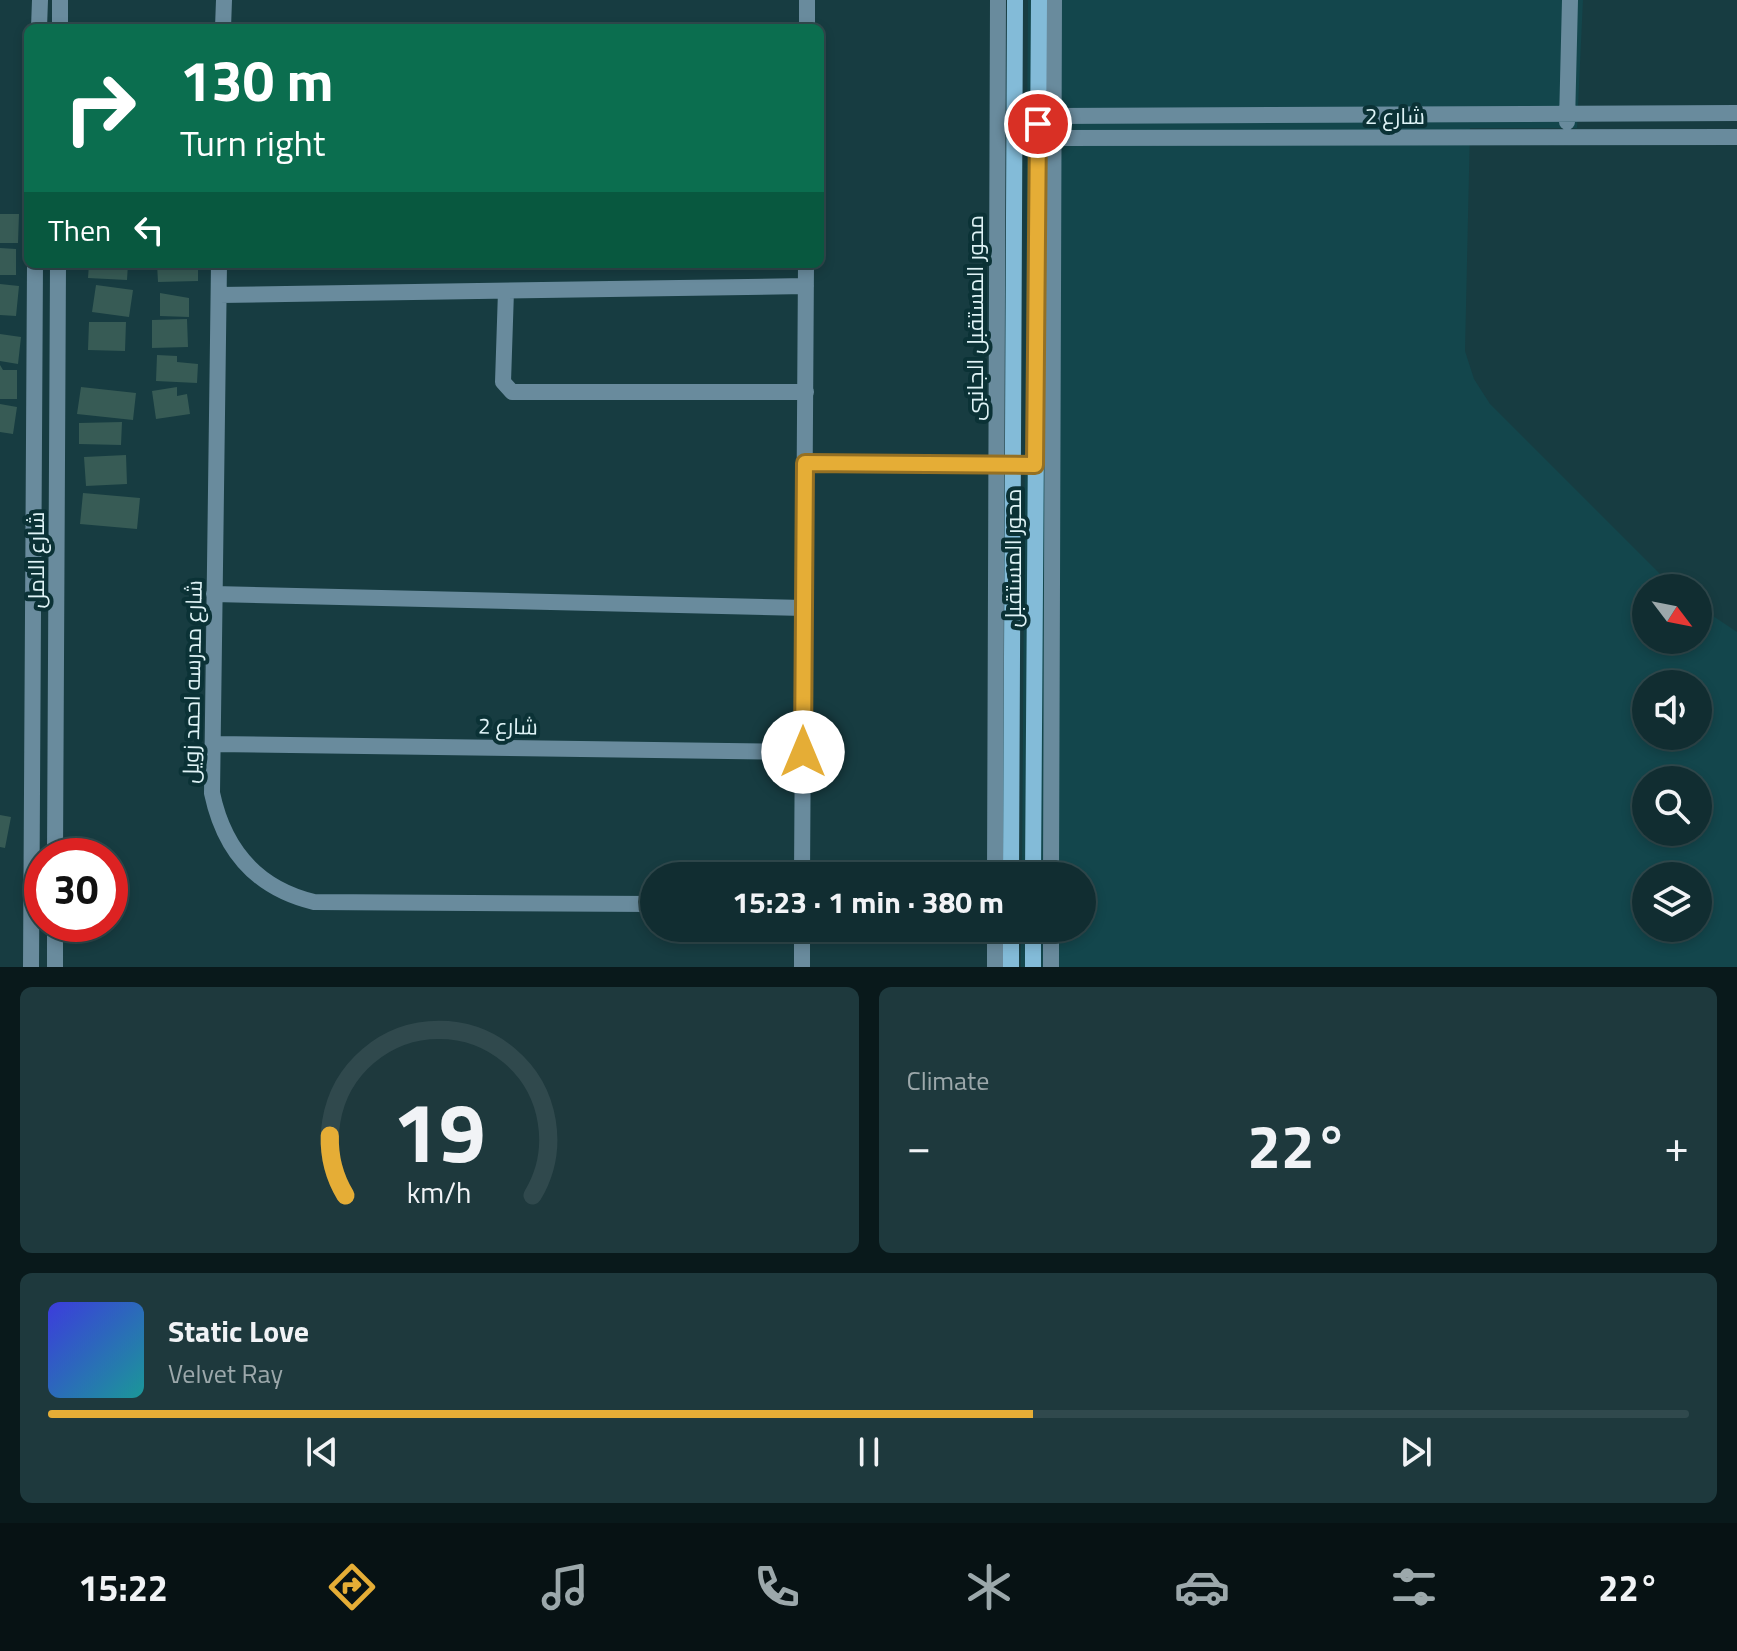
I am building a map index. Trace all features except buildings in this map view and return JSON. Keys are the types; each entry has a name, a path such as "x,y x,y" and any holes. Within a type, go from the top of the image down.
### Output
{"street":[{"path":"39,24 40,0"},
{"path":"60,0 60,24"},
{"path":"223,24 224,0"},
{"path":"807,0 807,24"},
{"name":"محور المستقبل الجانبى","path":"995,862 1005,465 998,0"},
{"name":"محور المستقبل","path":"1011,862 1005,465 1015,0"},
{"name":"محور المستقبل","path":"1033,862 1039,0"},
{"path":"1051,862 1054,0"},
{"path":"1568,137 1570,0"},
{"name":"شارع 2","path":"1053,116 1737,113"},
{"path":"1299,116 1299,139"},
{"name":"شارع 2","path":"1052,138 1737,137"},
{"name":"شارع الامل","path":"31,967 35,268"},
{"name":"شارع الامل","path":"55,838 58,268"},
{"name":"شارع مدرسه احمد زويل","path":"219,268 212,793 223,834 239,858 260,879 295,898 314,902 640,904"},
{"path":"802,862 806,268"},
{"path":"219,295 806,286"},
{"path":"506,291 503,382 512,392 806,392"},
{"path":"805,463 1035,465"},
{"path":"214,594 804,608"},
{"name":"شارع 2","path":"213,744 803,752"},
{"path":"55,942 55,967"},
{"path":"802,942 802,967"},
{"path":"995,942 995,967"},
{"path":"1011,942 1011,967"},
{"path":"1033,942 1033,967"},
{"path":"1051,942 1051,967"}],"shaded area":[{"path":"1028,0 1583,0 1577,128 1470,128 1465,351 1474,379 1490,404 1660,574 1632,574 1632,654 1712,654 1712,615 1737,632 1737,967 1021,967 1021,942 1096,942 1096,862 1022,862"}],"route":[{"path":"803,752 805,463 1035,465 1038,124"}]}
